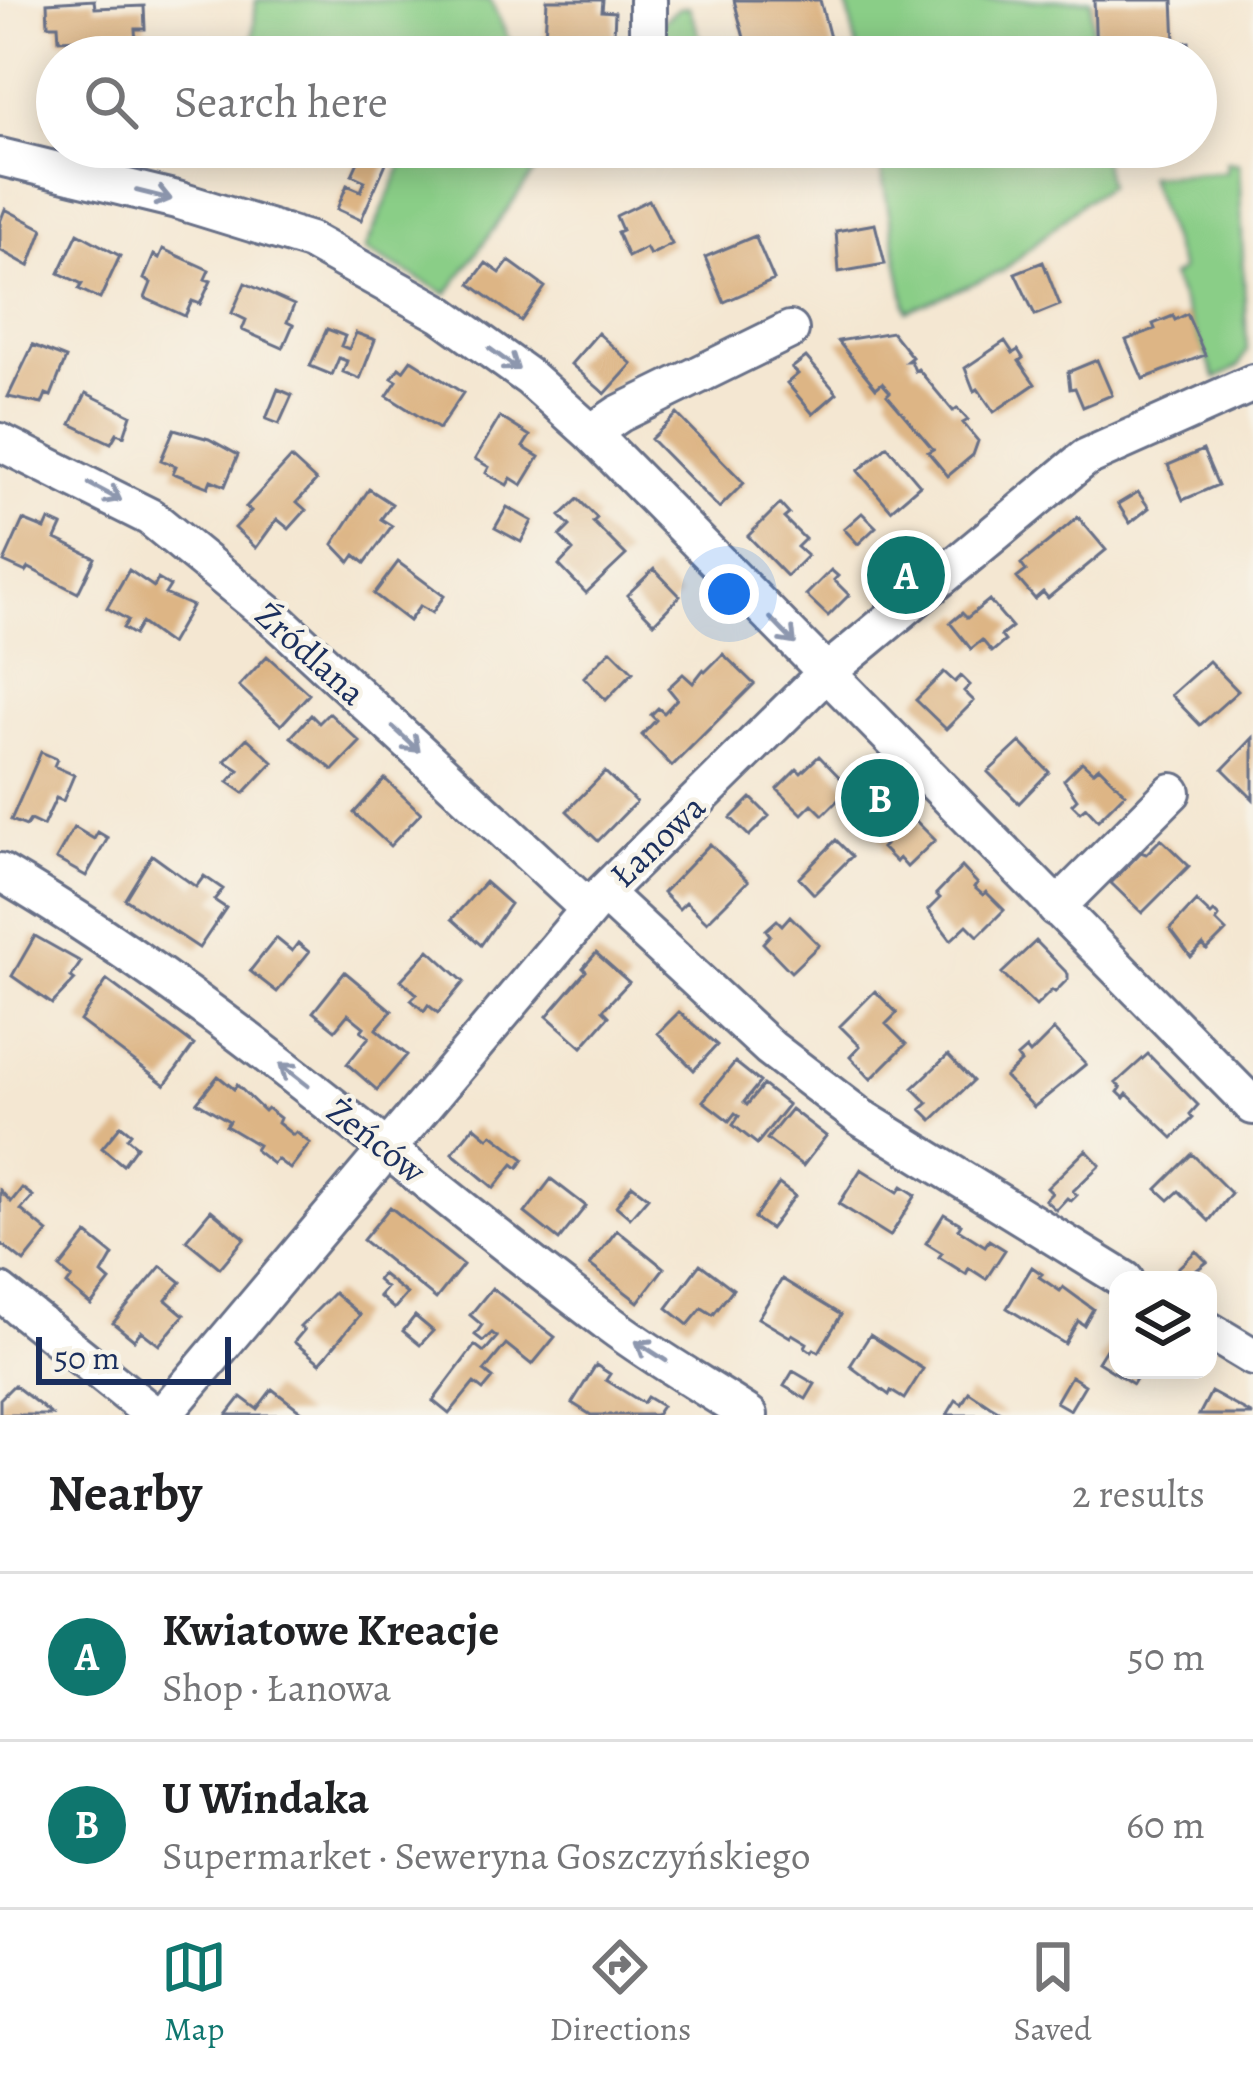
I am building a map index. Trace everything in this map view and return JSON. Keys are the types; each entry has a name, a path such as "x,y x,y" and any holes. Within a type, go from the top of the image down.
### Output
{"street":[{"path":"647,0 648,36"},
{"path":"0,157 36,166"},
{"path":"45,168 177,200 310,241 441,314 530,378 1253,1106"},
{"path":"590,434 620,414 790,330"},
{"name":"Łanowa","path":"159,1415 596,901 825,674 1085,458 1253,383"},
{"name":"Źródlana","path":"0,442 151,517 770,1048 860,1117 1110,1271"},
{"path":"1056,908 1171,802"},
{"name":"Żeńców","path":"0,872 209,1010 614,1328 749,1415"},
{"path":"0,1292 159,1415"},
{"path":"1217,1335 1253,1357"}],"green space":[{"path":"256,0 490,0 507,36 253,36"},
{"path":"846,0 1091,0 1092,36 854,36"},
{"path":"689,7 699,36 654,36 653,30 679,8"},
{"path":"1226,162 1239,164 1247,350 1239,366 1216,379 1171,277 1181,270 1148,176 1226,172"},
{"path":"401,168 537,168 447,294 365,250"},
{"path":"881,168 1104,168 1108,186 1003,271 907,311"}],"building":[{"path":"94,0 95,8 144,6 145,29 135,29 135,36 59,36 58,25 48,25 47,3"},
{"path":"547,0 603,0 602,11 615,12 614,36 545,36"},
{"path":"734,0 820,0 829,36 743,36"},
{"path":"1094,0 1173,0 1175,36 1095,36"},
{"path":"355,168 384,168 361,220 337,209 347,185 361,191 365,181 352,175"},
{"path":"649,200 672,244 650,255 646,248 628,257 616,216"},
{"path":"5,209 43,229 29,266 0,250"},
{"path":"875,224 885,264 839,272 836,231"},
{"path":"78,233 120,256 100,299 59,273"},
{"path":"755,236 774,280 724,302 705,257"},
{"path":"163,249 209,270 205,279 211,281 200,304 192,301 185,316 145,298 151,283 144,279 154,255 159,258"},
{"path":"509,261 545,287 521,321 470,284 486,263 500,273"},
{"path":"1043,262 1060,305 1035,315 1015,273"},
{"path":"245,283 294,305 287,322 293,325 283,348 242,330 246,320 232,313"},
{"path":"1187,314 1205,355 1143,379 1126,340 1155,329 1153,324"},
{"path":"327,329 345,336 341,346 349,349 356,333 375,340 360,379 343,372 347,361 339,358 332,375 310,366"},
{"path":"892,332 912,357 907,361 953,411 957,408 968,420 963,423 978,441 973,455 948,476 928,452 933,449 887,395 890,392 882,383 876,388 838,341"},
{"path":"598,333 632,364 605,394 571,364"},
{"path":"1005,341 1013,353 1018,350 1023,358 1019,361 1035,384 994,412 978,389 974,391 965,368"},
{"path":"33,345 66,358 51,396 46,394 42,404 8,397"},
{"path":"806,357 837,393 813,414 787,383 798,374 792,368"},
{"path":"411,360 463,393 439,429 387,396 397,381 392,378"},
{"path":"1097,360 1112,395 1083,407 1075,388 1070,389 1068,372"},
{"path":"278,389 292,395 279,424 266,419"},
{"path":"86,393 131,415 124,436 117,433 111,443 71,424"},
{"path":"677,414 744,483 719,508 651,439"},
{"path":"500,417 530,436 523,447 539,457 522,485 511,478 507,485 486,473 489,467 475,459"},
{"path":"174,429 209,439 238,455 225,486 211,480 208,487 173,473 176,466 161,460"},
{"path":"887,446 920,485 891,510 858,471"},
{"path":"1203,450 1218,485 1183,500 1168,465"},
{"path":"291,458 316,481 297,502 306,510 289,529 277,519 256,548 235,528 251,511 246,507"},
{"path":"369,489 392,504 381,519 392,526 365,563 355,555 350,562 333,544"},
{"path":"1138,492 1149,508 1130,523 1118,504"},
{"path":"578,499 626,555 586,593 559,565 573,550 560,536 570,526 560,516"},
{"path":"780,504 789,514 784,518 805,539 797,547 807,556 787,576 748,536"},
{"path":"507,507 532,521 521,542 495,528"},
{"path":"862,513 876,527 858,544 844,529"},
{"path":"1078,517 1106,550 1048,598 1043,592 1035,599 1017,578 1026,571 1021,564"},
{"path":"23,520 45,529 49,520 62,526 56,539 95,558 78,593 29,568 26,572 4,562"},
{"path":"897,555 912,572 885,594 871,577"},
{"path":"398,562 444,596 432,613 420,606 409,621 374,594"},
{"path":"654,569 680,596 654,623 627,595"},
{"path":"129,570 154,587 158,579 170,586 165,594 192,606 170,644 141,623 134,635 123,628 128,620 107,608"},
{"path":"831,570 849,595 828,616 806,595"},
{"path":"989,600 1012,627 992,652 982,640 971,649 950,623 962,613 967,618"},
{"path":"611,650 633,672 606,700 584,677"},
{"path":"723,654 754,684 672,766 642,735 656,720 651,715 658,708 664,713 677,699 668,688 683,674 693,683"},
{"path":"267,656 309,694 281,725 239,686"},
{"path":"1209,661 1238,691 1200,725 1171,695"},
{"path":"944,672 955,682 961,676 970,685 964,691 974,701 946,729 916,700"},
{"path":"329,713 360,742 333,770 291,737 311,715 319,723"},
{"path":"247,738 273,762 244,793 228,782 239,770 225,761"},
{"path":"1253,738 1253,799 1223,769"},
{"path":"1020,742 1049,772 1019,803 988,772"},
{"path":"41,752 57,759 54,766 74,775 63,801 56,798 43,826 30,820 26,826 11,820"},
{"path":"819,756 850,788 823,815 812,804 802,814 777,789"},
{"path":"1082,762 1093,772 1099,767 1125,793 1098,820 1086,807 1080,812 1072,804 1077,799 1064,780"},
{"path":"605,772 636,802 598,841 567,811"},
{"path":"385,779 421,813 390,846 354,813"},
{"path":"874,779 935,840 907,867 882,848 885,845 847,806"},
{"path":"751,798 769,816 749,836 731,818"},
{"path":"74,827 94,839 98,832 108,838 86,876 56,859"},
{"path":"1161,839 1189,866 1142,913 1111,883"},
{"path":"836,840 852,856 814,894 799,878"},
{"path":"710,844 748,881 707,922 686,902 679,909 663,893"},
{"path":"152,855 196,887 204,876 223,889 214,900 226,908 199,948 125,899"},
{"path":"962,867 977,883 974,887 1004,910 978,936 967,925 951,940 928,910 940,898 936,894"},
{"path":"485,882 510,904 481,945 452,919"},
{"path":"1196,901 1219,917 1216,921 1226,931 1207,950 1203,945 1191,957 1170,929"},
{"path":"790,916 819,945 791,972 763,943 770,935 766,930 777,920 782,925"},
{"path":"35,936 81,962 71,977 75,980 52,1004 12,976"},
{"path":"276,938 292,951 298,943 309,952 277,992 250,971"},
{"path":"1036,941 1068,979 1036,1006 1002,973"},
{"path":"429,950 464,982 438,1013 428,1005 424,1011 411,1000 417,994 401,980"},
{"path":"596,953 629,982 603,1010 609,1016 582,1047 547,1016"},
{"path":"345,972 392,1011 376,1029 407,1055 377,1090 347,1064 369,1037 361,1031 364,1027 348,1014 335,1030 313,1012"},
{"path":"107,980 194,1045 165,1085 80,1021"},
{"path":"875,991 897,1013 886,1024 906,1044 871,1079 850,1057 860,1046 840,1026"},
{"path":"679,1012 717,1045 694,1070 658,1033"},
{"path":"1054,1030 1086,1064 1034,1107 1005,1077 1021,1062 1017,1057 1026,1049 1030,1054"},
{"path":"1148,1054 1198,1105 1190,1114 1193,1118 1173,1138 1127,1094 1124,1098 1118,1092 1121,1088 1116,1083"},
{"path":"948,1055 973,1081 932,1120 921,1109 928,1103 913,1088"},
{"path":"735,1062 760,1082 744,1102 747,1105 763,1085 788,1105 757,1144 733,1125 739,1116 735,1113 729,1121 703,1101"},
{"path":"218,1076 234,1089 237,1085 264,1111 267,1108 280,1118 278,1123 293,1135 296,1132 310,1143 290,1169 277,1159 273,1164 255,1150 258,1145 226,1126 229,1121 197,1102"},
{"path":"791,1109 826,1136 803,1166 767,1139"},
{"path":"121,1125 137,1146 123,1165 102,1148"},
{"path":"474,1126 524,1159 518,1168 513,1164 494,1188 452,1153"},
{"path":"1086,1150 1100,1165 1073,1191 1077,1195 1056,1210 1045,1200 1052,1193 1047,1188"},
{"path":"1192,1154 1231,1193 1209,1221 1179,1191 1169,1200 1157,1189"},
{"path":"861,1169 898,1192 902,1186 916,1195 890,1236 839,1204"},
{"path":"551,1179 586,1206 559,1240 525,1213"},
{"path":"779,1184 795,1196 770,1229 754,1218"},
{"path":"632,1185 648,1197 630,1218 616,1206"},
{"path":"22,1188 33,1196 21,1210 48,1232 24,1262 0,1243 0,1190 11,1202"},
{"path":"390,1207 463,1265 436,1299 363,1240"},
{"path":"211,1210 245,1238 220,1268 186,1240"},
{"path":"944,1214 985,1246 989,1240 1005,1250 986,1279 969,1268 966,1274 926,1243"},
{"path":"617,1230 664,1268 638,1302 590,1265"},
{"path":"87,1234 113,1255 102,1274 110,1281 91,1305 67,1285 72,1278 60,1268"},
{"path":"1196,1251 1207,1262 1196,1271 1175,1271"},
{"path":"700,1264 733,1289 713,1315 702,1308 688,1325 667,1308"},
{"path":"161,1266 181,1282 166,1300 184,1315 159,1345 141,1331 134,1340 113,1323"},
{"path":"1032,1267 1042,1274 1039,1277 1060,1291 1063,1287 1093,1309 1084,1325 1078,1321 1065,1344 1007,1308"},
{"path":"382,1274 407,1294 394,1309 379,1296 386,1288 377,1280"},
{"path":"782,1279 841,1315 819,1352 758,1318"},
{"path":"492,1288 555,1337 532,1365 506,1344 484,1371 493,1378 483,1390 474,1383 449,1414 433,1401 475,1345 484,1352 497,1337 492,1333 483,1341 475,1335 482,1325 470,1315"},
{"path":"334,1293 360,1315 320,1363 294,1342 304,1330 300,1327"},
{"path":"415,1316 433,1331 420,1345 403,1331"},
{"path":"870,1335 923,1369 904,1399 891,1391 889,1395 850,1366"},
{"path":"1109,1344 1109,1369 1098,1362"},
{"path":"596,1365 610,1374 606,1380 643,1403 647,1397 662,1406 656,1415 591,1415 572,1403"},
{"path":"793,1371 815,1384 806,1399 784,1386"},
{"path":"1071,1376 1085,1385 1070,1410 1056,1402"},
{"path":"14,1385 52,1415 0,1415 0,1399"},
{"path":"272,1389 306,1415 227,1415 241,1397 257,1409"},
{"path":"969,1392 1005,1415 947,1415 956,1400 962,1404"},
{"path":"1211,1392 1253,1415 1199,1415"}],"place":[{"name":"Kwiatowe Kreacje","path":"906,575"},
{"name":"U Windaka","path":"880,798"}]}
